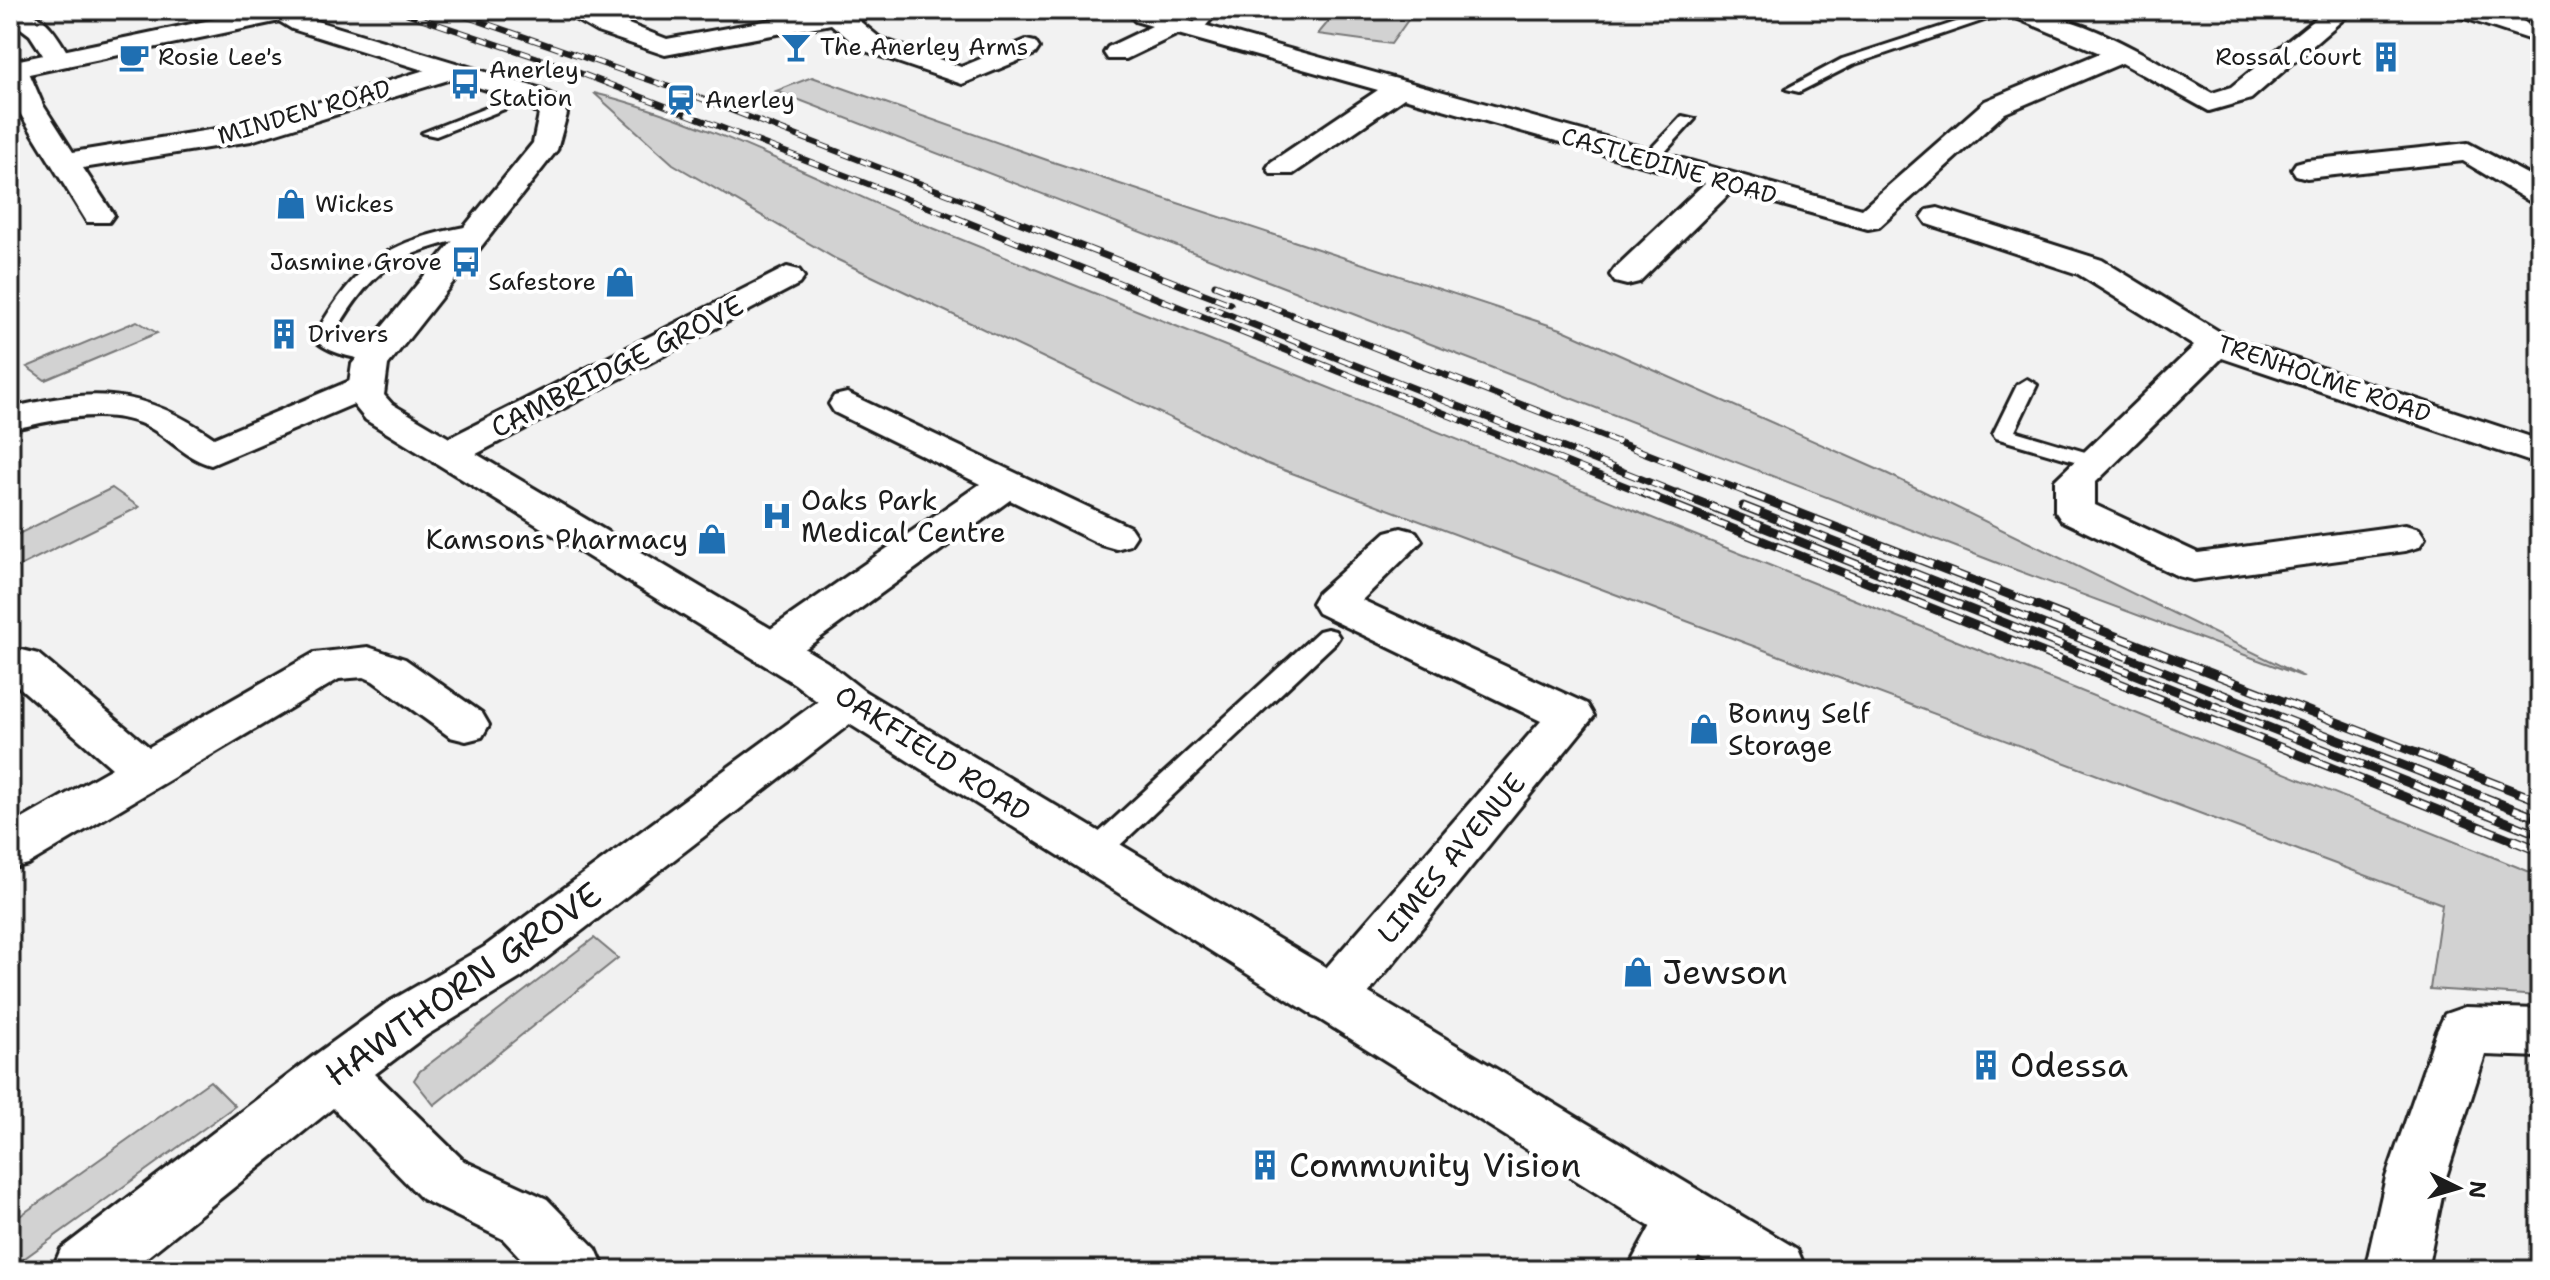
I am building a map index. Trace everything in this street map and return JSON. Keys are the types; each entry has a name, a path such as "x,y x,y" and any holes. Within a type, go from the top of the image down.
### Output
{"street":[{"path":"12,10 40,30 59,60"},
{"path":"572,10 606,27 665,47 866,10"},
{"path":"2018,10 2123,53 2209,103 2241,93 2341,10"},
{"path":"2464,10 2540,35"},
{"path":"10,419 45,410 94,407 132,410 158,418 211,453 370,370 475,230 547,144 553,114 547,104 532,95 301,24 288,12 13,70 29,105 98,215"},
{"name":"CASTLEDINE ROAD","path":"1144,16 1193,23 1398,89 1868,220 1995,107 2123,53"},
{"path":"838,17 871,44 962,76 1026,48"},
{"path":"1117,53 1193,23"},
{"name":"MINDEN ROAD","path":"63,162 251,132 448,71"},
{"path":"1282,168 1398,89"},
{"path":"2307,169 2468,152 2540,194"},
{"path":"1627,275 1724,182"},
{"name":"TRENHOLME ROAD","path":"1938,217 2090,267 2216,344 2540,453"},
{"name":"CAMBRIDGE GROVE","path":"447,454 787,277"},
{"path":"2216,344 2085,470 2075,511 2193,567 2405,538"},
{"name":"OAKFIELD ROAD","path":"370,370 365,397 379,412 811,673 848,702 1092,855 1775,1270"},
{"path":"847,404 1116,536"},
{"path":"772,650 1008,483"},
{"name":"LIMES AVENUE","path":"1331,1000 1571,716 1333,603 1401,541"},
{"path":"10,850 330,664 368,662 389,670 466,725"},
{"path":"22,665 146,771"},
{"name":"HAWTHORN GROVE","path":"83,1270 335,1072 407,1019 503,962 848,702"},
{"path":"2396,1270 2416,1177 2465,1031 2540,1033"},
{"path":"335,1072 443,1180 525,1219 558,1265"},
{"path":"1658,1270 1688,1218"}],"lane":[{"path":"1794,89 1847,62 2007,10"},
{"path":"430,133 532,95"},
{"path":"1648,161 1687,119"},
{"path":"370,370 323,338 333,317 392,253 428,240 475,230"},
{"path":"2027,385 2003,434 2085,470"},
{"path":"1092,855 1327,637"}],"shaded area":[{"path":"1338,10 1415,10 1391,44 1318,34"},
{"path":"812,77 1047,160 1561,329 1888,474 2304,677 2000,564 776,91"},
{"path":"594,93 715,133 913,220 2540,876 2540,996 2430,989 2442,904 1265,463 836,259 673,164"},
{"path":"137,321 157,333 45,380 27,367"},
{"path":"112,488 139,507 10,571 10,538"},
{"path":"594,938 618,958 434,1105 414,1080 420,1071"},
{"path":"210,1081 235,1106 11,1268 10,1223"}],"railway":[{"path":"396,10 559,65 959,219"},
{"path":"447,10 684,92 1012,219"},
{"path":"2515,10 2540,31"},
{"path":"954,217 959,219"},
{"path":"1006,217 1230,304"},
{"path":"959,219 1645,494"},
{"path":"1215,285 1753,495"},
{"path":"1209,307 1682,495"},
{"path":"1677,493 2540,835"},
{"path":"1748,493 2540,801"},
{"path":"1645,494 2514,840"},
{"path":"1743,506 2540,819"},
{"path":"2514,840 2518,842"},
{"path":"2514,840 2540,851"}],"place":[{"name":"The Anerley Arms","path":"796,47"},
{"name":"Rosie Lee's","path":"134,57"},
{"name":"Rossal Court","path":"2386,57"},
{"name":"Anerley Station","path":"465,84"},
{"name":"Anerley","path":"681,100"},
{"name":"Wickes","path":"291,204"},
{"name":"Jasmine Grove","path":"466,262"},
{"name":"Safestore","path":"620,282"},
{"name":"Drivers","path":"284,334"},
{"name":"Oaks Park Medical Centre","path":"777,516"},
{"name":"Kamsons Pharmacy","path":"712,539"},
{"name":"Bonny Self Storage","path":"1704,729"},
{"name":"Jewson","path":"1638,972"},
{"name":"Odessa","path":"1986,1065"},
{"name":"Community Vision","path":"1265,1165"}]}
